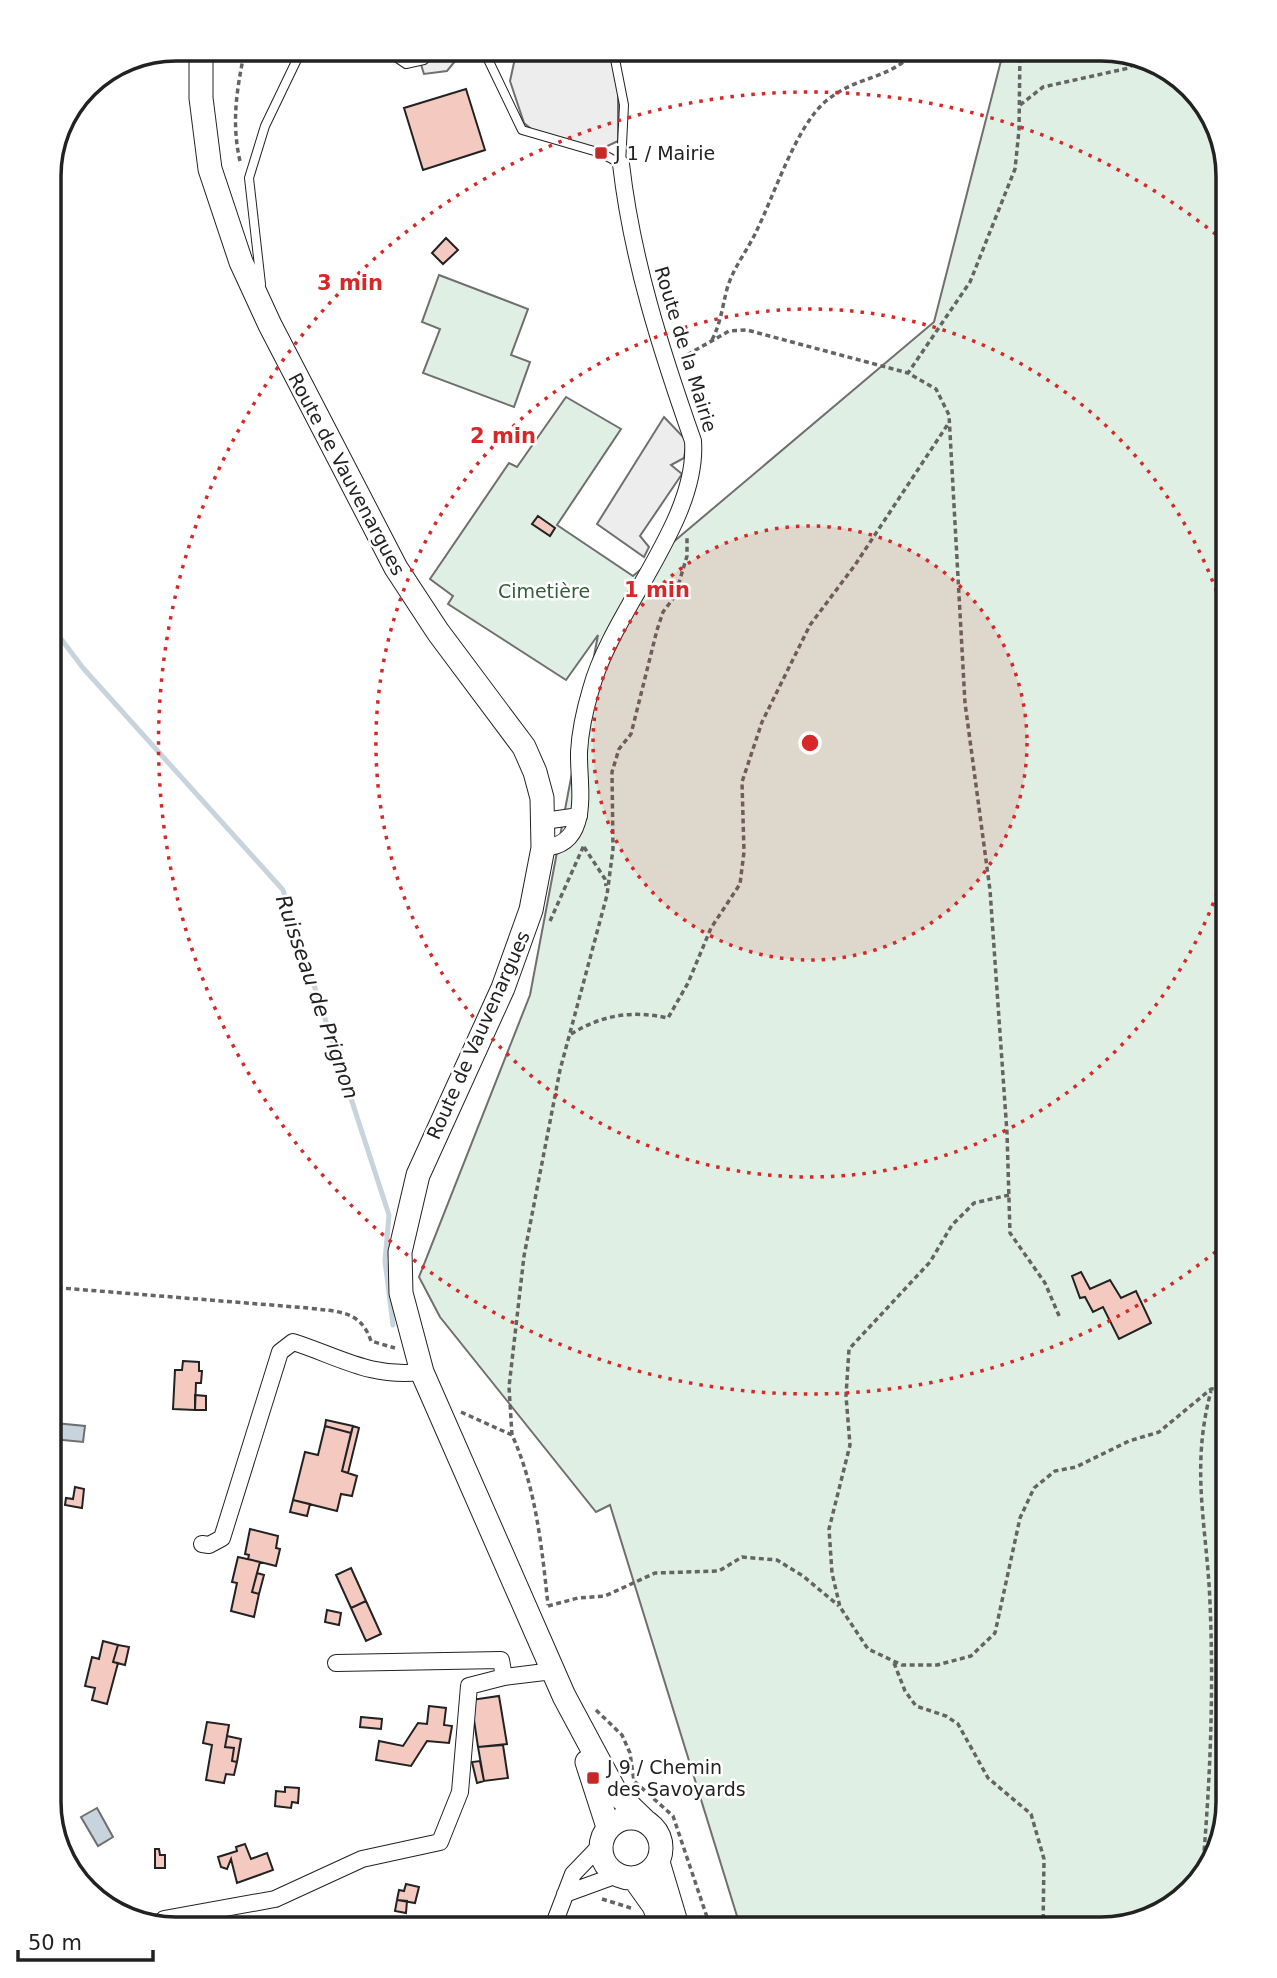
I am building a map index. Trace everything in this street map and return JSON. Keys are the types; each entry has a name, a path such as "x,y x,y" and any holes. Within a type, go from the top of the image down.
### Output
{"main road":[{"name":"Route de Vauvenargues","path":"201,61 201,99 210,169 241,262 270,325 396,568 438,632 524,747 535,772 544,821 540,873 519,946 434,1135 407,1213 400,1252 401,1293 422,1372 564,1696 616,1793 644,1820"},
{"name":"Route de Vauvenargues","path":"564,1696 604,1836"},
{"path":"658,1917 654,1906 626,1876 604,1863 604,1836 625,1818 644,1820 652,1825 661,1842 658,1862 674,1917"},
{"path":"626,1876 644,1875 658,1862"}],"street":[{"name":"Route de la Mairie","path":"543,848 558,847 569,838 579,816 582,803 579,748 598,667 656,558 690,482 695,462 693,441 667,368 630,230 621,164"},
{"path":"544,821 579,816"},
{"path":"202,1544 209,1545 222,1538 280,1352 293,1342 373,1372 397,1375 422,1372"},
{"path":"336,1663 501,1660 503,1677"},
{"path":"175,1917 275,1899 362,1859 440,1842 460,1793 469,1686 503,1677 553,1671"},
{"path":"556,1917 573,1874 604,1836"},
{"path":"565,1894 626,1876"}],"lane":[{"path":"270,325 256,251 249,178 265,126 296,61"},
{"path":"402,61 406,64 420,61"},
{"path":"489,61 522,130 601,153 621,164"},
{"name":"Route de la Mairie","path":"617,61 624,105 621,164"}],"path":[{"path":"243,61 237,88 235,139 240,161 249,178"},
{"path":"712,340 722,320 727,289 739,261 799,140 825,102 851,84 904,65 908,61"},
{"path":"908,373 970,282 1015,169 1020,61"},
{"path":"1020,105 1043,87 1132,65"},
{"path":"667,368 729,331 747,330 908,373 936,389 949,423 965,703 990,890 1010,1233 1045,1283 1060,1318"},
{"path":"569,1035 593,1021 609,1016 650,1014 668,1018 688,983 711,928 740,884 744,852 742,782 750,754 773,701 810,625 855,565 931,446 949,423"},
{"path":"551,1617 533,1502 512,1435 509,1387 524,1256 569,1035 607,895 613,849 612,772 620,749 631,734 663,612 675,596 687,556 687,534"},
{"path":"546,930 584,847 585,836"},
{"path":"584,847 606,878 607,895"},
{"path":"1009,1195 974,1203 952,1225 930,1262 849,1349 846,1396 850,1445 829,1530 832,1573 841,1607 868,1649 902,1665 937,1665 971,1656 995,1633 1020,1518 1034,1488 1055,1471 1076,1467 1129,1441 1159,1432 1212,1389 1216,1389"},
{"path":"61,1288 295,1306 349,1314 365,1325 371,1341 386,1348 414,1349"},
{"path":"1204,1853 1213,1717 1210,1600 1202,1535 1200,1474 1201,1427 1212,1389"},
{"path":"458,1409 512,1435"},
{"path":"548,1606 578,1598 605,1597 655,1573 719,1571 743,1557 777,1560 803,1576 841,1607"},
{"path":"894,1661 905,1691 916,1706 946,1716 958,1724 988,1778 1031,1814 1044,1859 1043,1917"},
{"path":"592,1705 622,1735 630,1754 634,1781 673,1816 708,1917"},
{"path":"593,1898 641,1909"},
{"path":"605,1912 606,1900"}],"green space":[{"name":"Cimetière","path":"1001,61 1123,63 1151,73 1187,101 1210,140 1216,177 1214,1824 1204,1852 1176,1888 1151,1905 1115,1916 737,1917 610,1505 596,1512 440,1317 419,1277 530,995 598,635 566,680 448,604 453,596 430,579 509,463 517,467 566,397 621,429 557,525 633,576 934,322"},
{"path":"439,275 528,309 511,355 530,362 514,407 423,373 440,329 422,322"}],"shaded area":[{"path":"420,61 455,61 447,71 424,74"},
{"path":"514,61 612,61 618,86 618,141 599,150 535,132 524,123 510,81"},
{"path":"664,417 687,441 684,458 671,465 682,474 640,536 649,547 644,557 597,524"},
{"path":"61,1424 85,1426 83,1442 61,1440"},
{"path":"97,1808 113,1837 98,1846 81,1817"}],"building":[{"path":"466,89 485,150 423,170 404,108"},
{"path":"446,238 458,250 443,264 432,253"},
{"path":"538,516 555,528 550,536 532,524"},
{"path":"1081,1272 1090,1289 1110,1280 1121,1298 1136,1291 1151,1323 1119,1339 1103,1307 1093,1312 1085,1297 1080,1298 1072,1276"},
{"path":"183,1361 199,1362 199,1371 202,1371 201,1383 196,1383 195,1410 173,1409 175,1370 182,1370"},
{"path":"195,1395 206,1396 206,1410 195,1410"},
{"path":"326,1420 353,1426 351,1433 325,1426"},
{"path":"325,1426 351,1433 342,1471 357,1476 352,1496 341,1494 337,1511 293,1500 305,1452 318,1455"},
{"path":"353,1426 359,1428 348,1473 342,1471"},
{"path":"75,1487 84,1489 82,1508 65,1505 66,1498 73,1499"},
{"path":"293,1500 310,1504 307,1516 290,1512"},
{"path":"250,1529 278,1536 276,1548 280,1549 276,1566 248,1559 249,1555 245,1554"},
{"path":"238,1557 260,1562 252,1592 259,1594 254,1617 231,1611 237,1583 232,1582"},
{"path":"351,1568 366,1601 351,1608 336,1575"},
{"path":"257,1573 264,1575 259,1594 252,1592"},
{"path":"366,1601 381,1634 366,1641 351,1608"},
{"path":"327,1610 341,1613 339,1625 325,1622"},
{"path":"103,1641 118,1645 113,1662 118,1663 107,1704 92,1700 95,1688 85,1686 92,1657 99,1659"},
{"path":"118,1645 129,1647 125,1665 113,1662"},
{"path":"499,1696 507,1744 478,1747 471,1700"},
{"path":"429,1706 446,1708 444,1725 452,1726 449,1743 427,1741 411,1766 376,1760 379,1741 403,1746 418,1723 427,1724"},
{"path":"361,1717 382,1719 381,1729 360,1727"},
{"path":"207,1722 229,1725 225,1747 234,1748 232,1761 237,1762 234,1775 226,1774 224,1783 206,1780 212,1745 203,1743"},
{"path":"227,1736 241,1739 237,1762 232,1761 234,1748 225,1747"},
{"path":"503,1745 508,1778 484,1781 478,1747"},
{"path":"480,1761 484,1781 477,1783 472,1762"},
{"path":"285,1787 299,1788 298,1803 292,1802 291,1808 275,1806 276,1791 285,1792"},
{"path":"245,1844 251,1859 267,1853 273,1870 237,1883 231,1859 227,1869 221,1867 218,1857 237,1851 236,1847"},
{"path":"155,1849 159,1849 160,1855 165,1855 165,1868 155,1868"},
{"path":"406,1884 419,1887 415,1903 397,1900 399,1890 404,1891"},
{"path":"397,1900 407,1901 406,1913 395,1911"}],"waterway":[{"name":"Ruisseau de Prignon","path":"61,639 83,668 283,890 389,1215 385,1261 393,1325"}],"place":[{"name":"J 1 / Mairie","path":"601,153"},
{"name":"J 9 / Chemin des Savoyards","path":"593,1778"}]}
